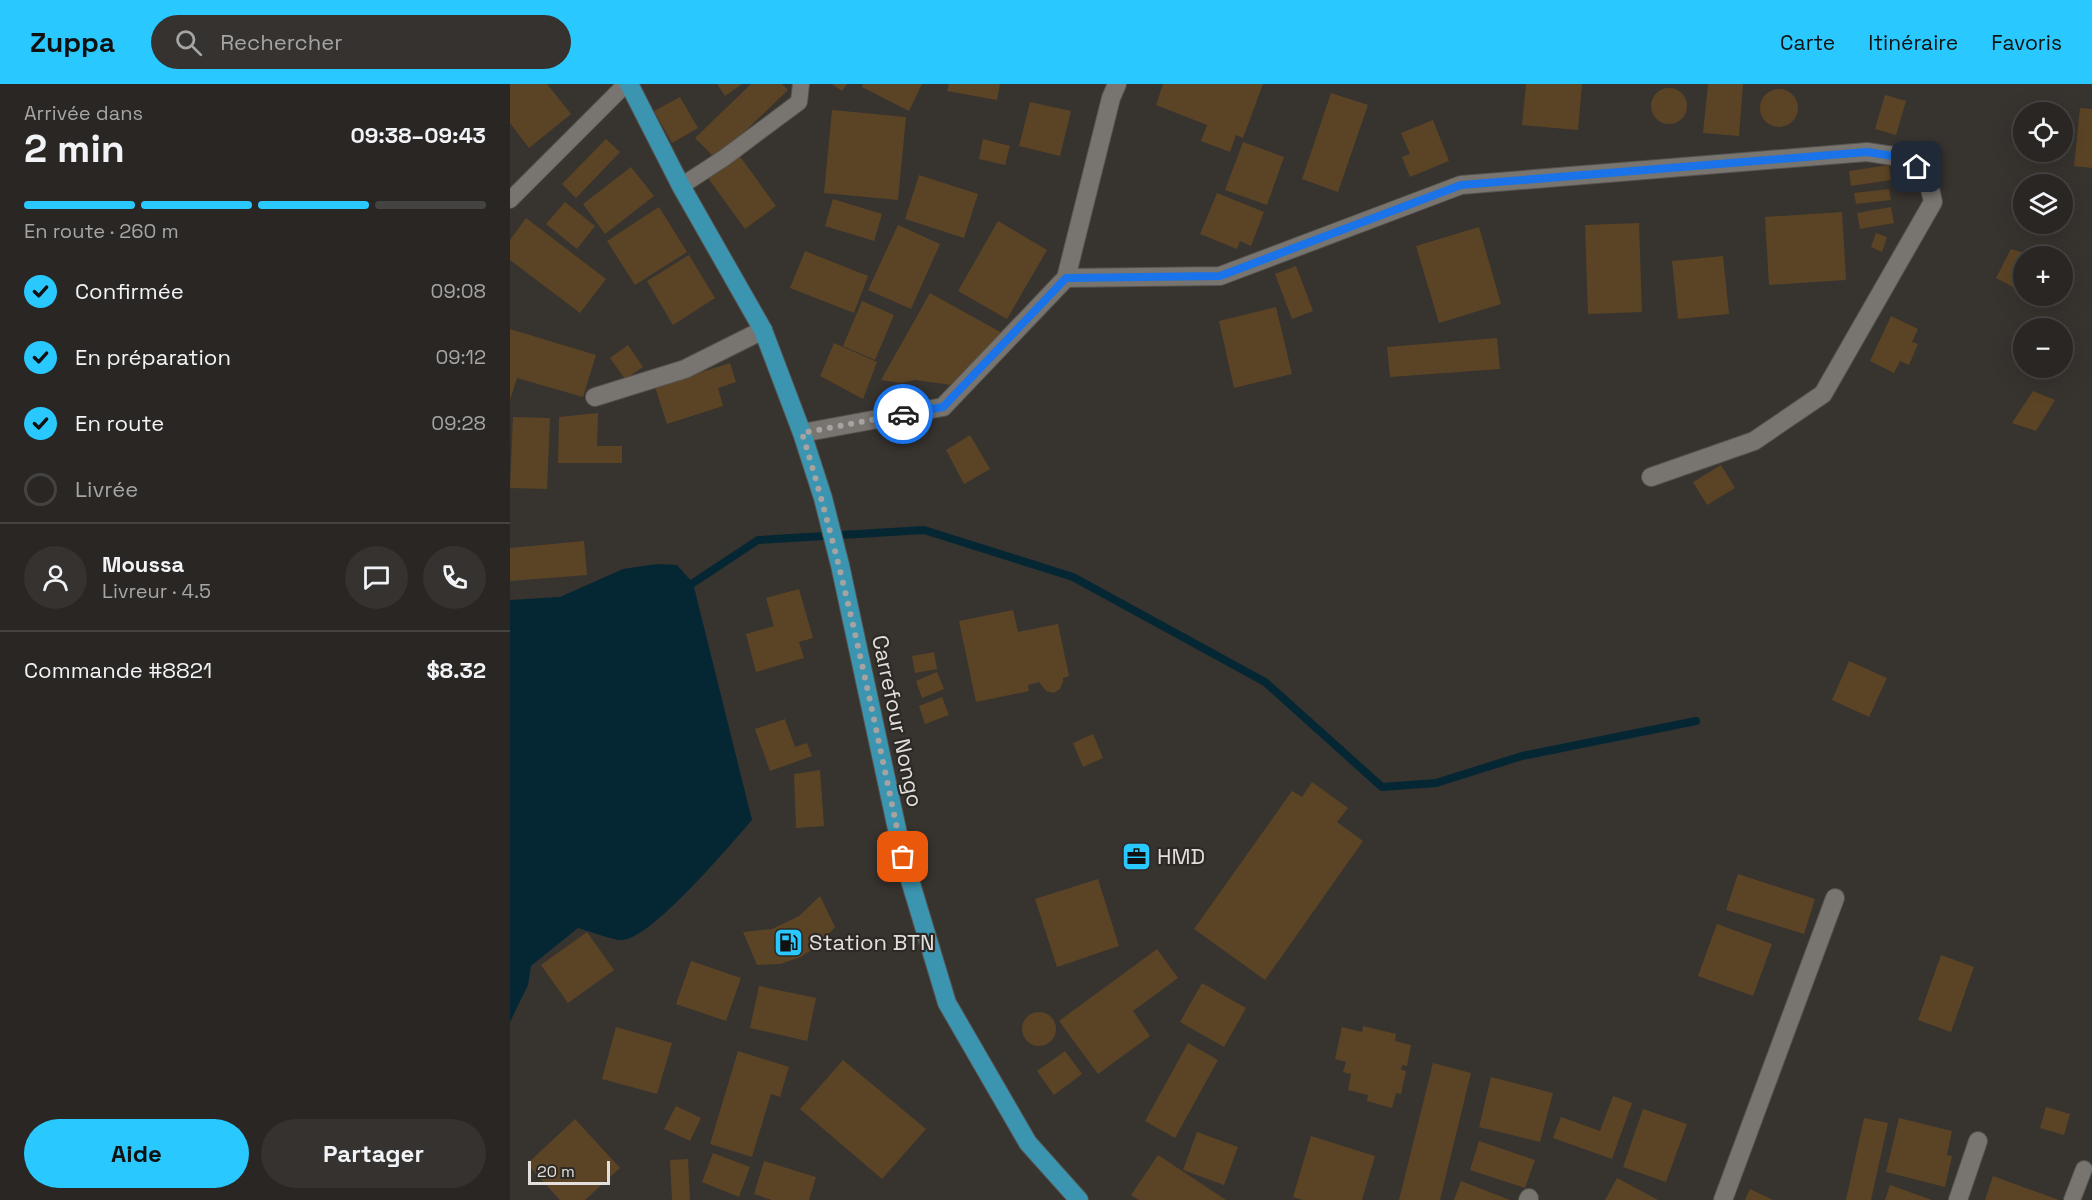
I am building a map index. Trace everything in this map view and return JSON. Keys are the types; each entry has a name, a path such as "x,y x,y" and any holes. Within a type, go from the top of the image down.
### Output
{"main road":[{"name":"Carrefour Nongo","path":"628,84 681,186 763,330 802,433 823,498 840,565 903,857 947,1003 1028,1143 1078,1200"}],"street":[{"path":"802,433 943,407 1066,278 1111,98 1117,84"},
{"path":"1066,278 1220,276 1461,185 1867,152 1907,158 1927,175 1933,202 1823,394 1754,441 1651,477"},
{"path":"596,397 685,369 763,330"},
{"path":"1723,1200 1834,898"},
{"path":"1958,1200 1978,1141"}],"lane":[{"path":"510,200 628,84"},
{"path":"681,186 724,158 799,102 801,84"},
{"path":"2072,1200 2084,1169"}],"water":[{"path":"657,564 677,565 693,583 752,820 690,888 653,924 623,940 578,928 531,966 528,985 510,1022 510,600 560,597 623,569"}],"building":[{"path":"510,84 547,84 571,114 529,148 510,123"},
{"path":"717,84 742,84 725,96"},
{"path":"751,84 782,84 788,90 716,159 695,138"},
{"path":"832,84 847,84 842,91"},
{"path":"863,84 922,84 909,111 862,87"},
{"path":"949,84 1000,84 997,100 947,91"},
{"path":"1163,84 1263,84 1243,138 1236,135 1230,152 1201,141 1207,125 1156,105"},
{"path":"1526,84 1582,84 1578,130 1522,125"},
{"path":"1708,84 1743,84 1739,136 1703,133"},
{"path":"1669,88 1682,93 1687,106 1682,119 1669,124 1656,119 1651,106 1656,93"},
{"path":"1779,89 1792,95 1798,108 1792,121 1779,127 1766,121 1760,108 1766,95"},
{"path":"1331,93 1368,105 1338,192 1302,179"},
{"path":"1885,95 1906,101 1896,135 1875,129"},
{"path":"680,97 698,128 672,143 654,111"},
{"path":"1030,102 1071,111 1060,156 1019,146"},
{"path":"2080,108 2092,109 2092,168 2074,166"},
{"path":"832,110 906,117 898,200 824,193"},
{"path":"1433,120 1449,161 1410,177 1402,157 1410,154 1401,133"},
{"path":"606,139 620,152 576,198 562,184"},
{"path":"983,139 1010,146 1005,165 979,159"},
{"path":"1243,142 1284,157 1267,205 1225,190"},
{"path":"736,151 776,206 745,229 705,174"},
{"path":"1889,165 1891,180 1851,186 1849,171"},
{"path":"631,167 654,196 605,234 583,204"},
{"path":"919,175 978,194 964,238 905,219"},
{"path":"1889,189 1891,200 1856,204 1854,193"},
{"path":"1217,193 1264,212 1251,246 1240,241 1237,249 1200,234"},
{"path":"833,199 882,214 874,241 825,226"},
{"path":"565,202 595,226 577,249 546,224"},
{"path":"659,207 687,252 635,285 607,241"},
{"path":"1891,207 1894,223 1860,229 1857,213"},
{"path":"1842,212 1846,280 1769,285 1765,217"},
{"path":"526,218 606,279 580,313 510,260 510,240"},
{"path":"998,221 1047,250 1007,319 958,291"},
{"path":"1639,223 1642,312 1588,314 1585,225"},
{"path":"898,225 940,244 911,309 868,290"},
{"path":"1479,227 1501,304 1439,323 1416,246"},
{"path":"1876,233 1887,237 1882,252 1871,247"},
{"path":"2011,249 2013,250 2013,287 1996,278"},
{"path":"805,251 868,276 854,313 790,288"},
{"path":"689,255 715,298 673,325 647,281"},
{"path":"1723,256 1729,314 1678,319 1672,261"},
{"path":"1296,266 1313,311 1292,319 1275,274"},
{"path":"930,293 1002,333 959,386 915,380 901,383 881,380"},
{"path":"862,301 894,315 875,360 843,346"},
{"path":"1276,307 1292,374 1234,388 1219,321"},
{"path":"1891,316 1918,329 1912,342 1918,344 1909,365 1900,361 1894,373 1870,361"},
{"path":"510,329 596,355 583,397 517,378 510,400"},
{"path":"1497,338 1500,369 1390,377 1387,347"},
{"path":"834,343 877,362 863,399 820,376"},
{"path":"628,345 643,367 625,379 610,358"},
{"path":"730,363 736,382 718,388 723,406 667,424 655,387"},
{"path":"2033,391 2055,400 2036,431 2012,423"},
{"path":"598,413 597,446 622,446 622,463 558,463 559,417"},
{"path":"513,417 550,418 547,489 510,488"},
{"path":"970,435 990,469 964,484 946,450"},
{"path":"1721,465 1735,488 1707,505 1693,482"},
{"path":"584,541 587,575 510,581 510,548"},
{"path":"799,589 813,638 799,642 804,658 756,672 746,634 774,626 766,598"},
{"path":"1013,610 1018,632 1058,624 1069,676 1063,678 1060,689 1054,693 1046,691 1039,682 1028,685 1029,691 976,702 959,621"},
{"path":"934,652 937,669 915,673 912,656"},
{"path":"1849,661 1887,678 1869,717 1832,700"},
{"path":"937,672 944,689 922,698 916,681"},
{"path":"942,697 949,715 925,724 919,706"},
{"path":"785,719 795,747 807,743 812,756 770,771 755,729"},
{"path":"1093,734 1103,758 1083,767 1073,743"},
{"path":"820,770 824,826 796,828 794,774"},
{"path":"1312,782 1348,808 1337,822 1363,841 1265,980 1194,929 1292,791 1302,797"},
{"path":"1738,874 1815,899 1804,934 1726,910"},
{"path":"1098,879 1119,946 1057,967 1035,899"},
{"path":"820,896 835,927 820,944 801,957 780,964 757,965 743,932 772,929 799,916"},
{"path":"1717,924 1772,944 1753,996 1698,976"},
{"path":"587,932 614,970 568,1003 541,965"},
{"path":"1157,949 1178,978 1133,1011 1150,1036 1098,1074 1059,1021"},
{"path":"1941,955 1974,967 1951,1032 1918,1020"},
{"path":"691,961 741,978 726,1021 676,1004"},
{"path":"1202,983 1246,1008 1224,1047 1180,1022"},
{"path":"759,986 816,998 807,1041 750,1028"},
{"path":"1039,1012 1051,1017 1056,1029 1051,1041 1039,1046 1027,1041 1022,1029 1027,1017"},
{"path":"1363,1026 1396,1034 1395,1041 1411,1045 1407,1066 1402,1065 1401,1070 1406,1071 1401,1094 1396,1093 1392,1108 1367,1101 1368,1095 1348,1090 1351,1074 1343,1072 1346,1062 1335,1059 1342,1027 1362,1032"},
{"path":"616,1027 672,1043 657,1094 602,1079"},
{"path":"1188,1043 1218,1060 1175,1138 1145,1121"},
{"path":"738,1051 789,1067 780,1097 771,1094 752,1157 710,1144"},
{"path":"1065,1051 1082,1074 1054,1095 1037,1071"},
{"path":"843,1060 926,1129 882,1179 800,1109"},
{"path":"1433,1063 1471,1073 1440,1200 1399,1200"},
{"path":"1491,1077 1553,1093 1540,1142 1479,1127"},
{"path":"1613,1096 1632,1103 1612,1159 1553,1138 1561,1117 1600,1131"},
{"path":"676,1106 701,1118 690,1141 664,1129"},
{"path":"2046,1107 2070,1114 2064,1135 2040,1128"},
{"path":"1643,1109 1687,1124 1666,1182 1623,1167"},
{"path":"1864,1118 1888,1123 1871,1200 1846,1200"},
{"path":"1899,1118 1952,1131 1947,1155 1952,1156 1945,1187 1886,1172"},
{"path":"575,1119 620,1168 585,1200 560,1200 527,1164"},
{"path":"1197,1132 1238,1147 1224,1185 1183,1170"},
{"path":"1311,1136 1375,1156 1362,1200 1303,1200 1293,1197"},
{"path":"1479,1141 1535,1160 1525,1188 1470,1170"},
{"path":"713,1153 750,1167 739,1197 702,1182"},
{"path":"1158,1155 1226,1200 1139,1200 1131,1195"},
{"path":"688,1159 690,1200 672,1200 670,1160"},
{"path":"764,1161 816,1177 809,1200 772,1200 754,1194"},
{"path":"1993,1176 2059,1200 1985,1200"},
{"path":"1617,1178 1658,1200 1605,1200"},
{"path":"1461,1181 1510,1200 1454,1200"},
{"path":"1890,1185 1932,1200 1885,1200"},
{"path":"1750,1189 1773,1200 1745,1200"}],"waterway":[{"path":"693,583 758,540 924,530 1073,577 1265,682 1382,787 1436,783 1522,756 1696,721"}],"way so far":[{"path":"903,414 802,433 823,498 840,565 903,857"}],"place":[{"name":"HMD","path":"1136,856"},
{"name":"Station BTN","path":"788,942"}],"route":[{"path":"903,414 943,407 1066,278 1220,276 1461,185 1867,152 1907,158 1917,167"}]}
